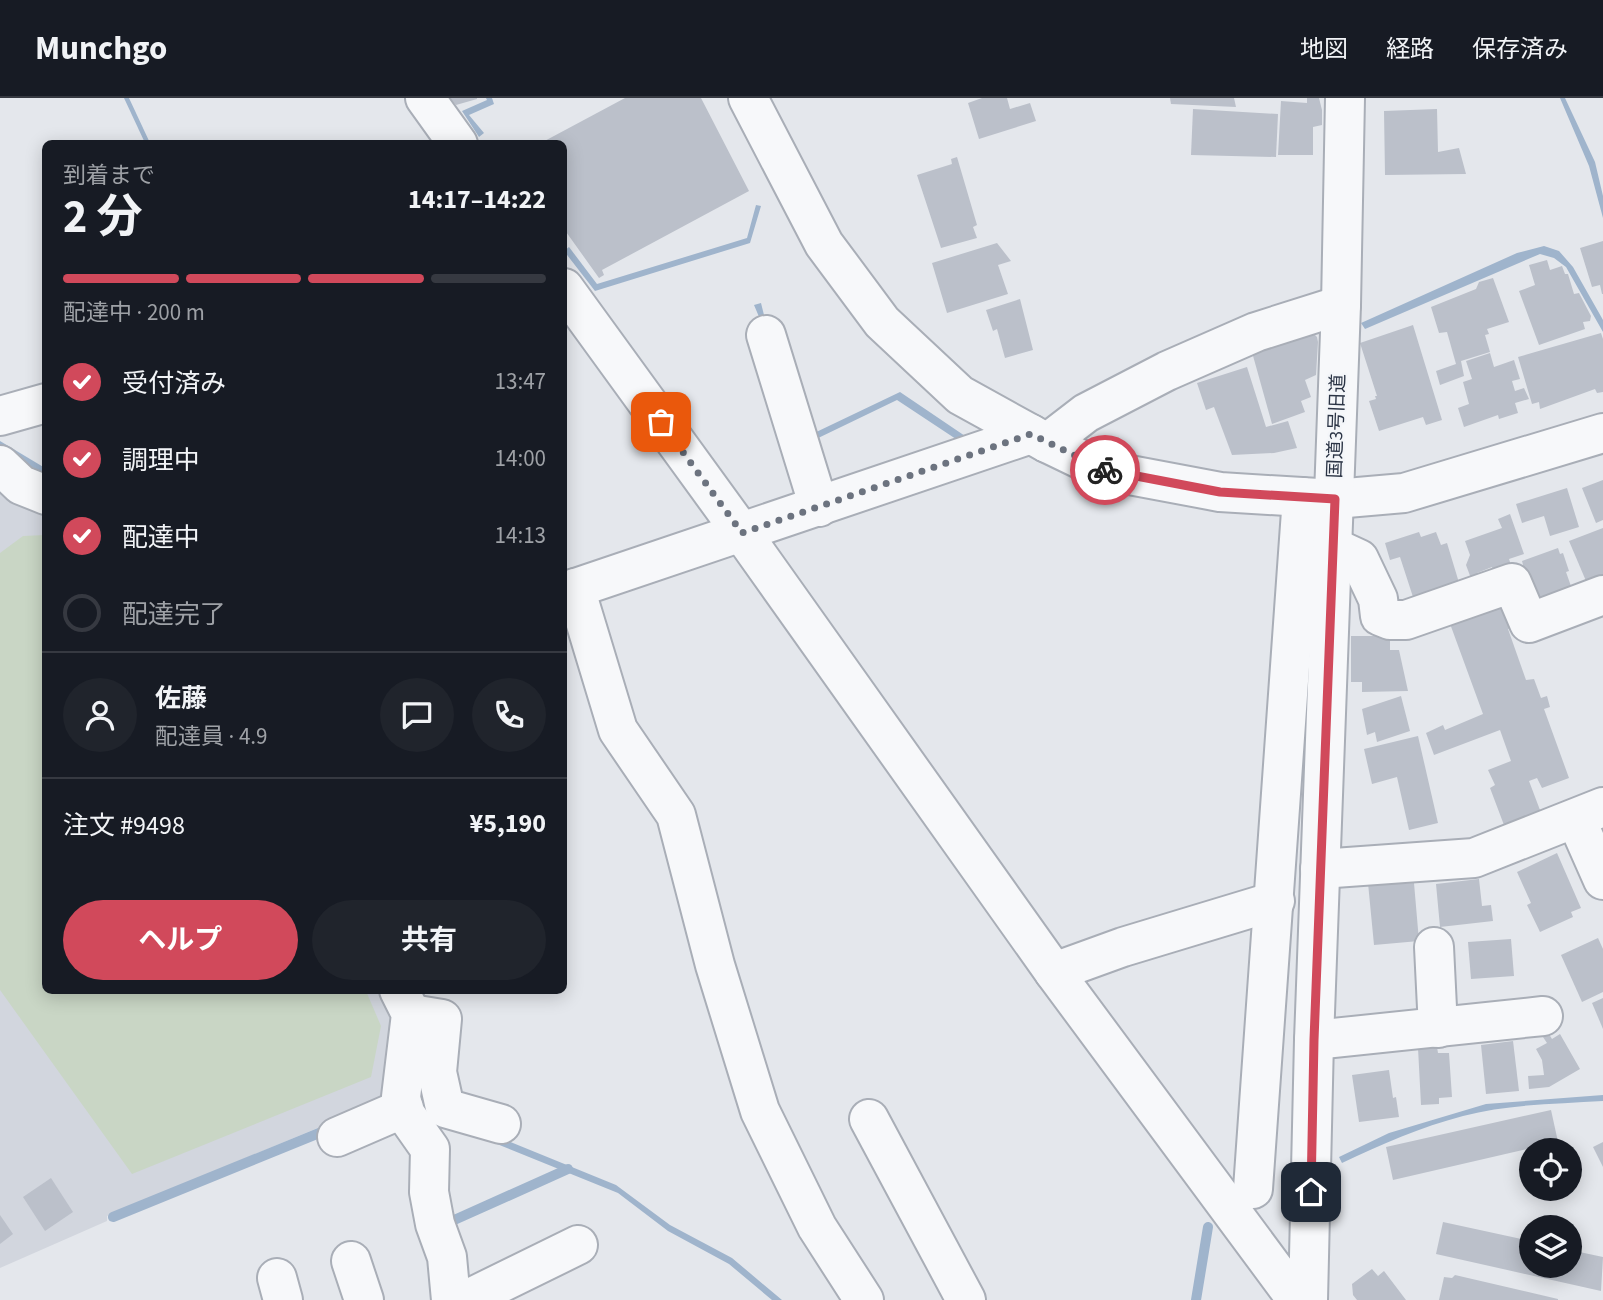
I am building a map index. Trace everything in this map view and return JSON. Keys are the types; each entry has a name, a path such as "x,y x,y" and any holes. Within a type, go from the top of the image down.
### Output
{"street":[{"path":"425,98 455,140"},
{"path":"748,98 824,244 882,321 960,395 1103,470 1220,492 1318,498 1404,493 1603,433"},
{"name":"国道3号旧道","path":"1308,1300 1314,1040 1333,547 1318,498 1341,305 1345,98"},
{"path":"567,292 1054,972 1297,1300"},
{"path":"864,1300 817,1227 760,1111 715,965 676,816 618,730 569,590 1039,438 1167,371 1256,332 1341,305"},
{"path":"766,335 819,508"},
{"path":"0,416 42,404"},
{"path":"0,465 21,485 42,493"},
{"path":"1253,1189 1275,901 1318,498"},
{"path":"1333,547 1359,559 1378,599 1380,616 1390,620 1406,620 1512,583 1529,623 1603,595"},
{"path":"1320,869 1474,858 1589,813 1603,880"},
{"path":"1054,972 1123,947 1275,901"},
{"path":"1434,947 1438,1028"},
{"path":"450,1300 447,1257 435,1224 429,1192 430,1149 404,1112 401,1097 405,1002 442,1019 437,1073 445,1108 501,1124"},
{"path":"1314,1040 1543,1016"},
{"path":"337,1137 404,1108"},
{"path":"869,1119 966,1300"},
{"path":"467,1300 578,1245"},
{"path":"351,1261 364,1300"}],"shaded area":[{"path":"0,476 42,505 42,994 385,994 392,1011 392,1097 107,1216 107,1221 0,1268"}],"green space":[{"path":"42,535 42,994 367,994 381,1026 371,1077 132,1174 0,990 0,553 23,536"}],"water":[{"path":"124,98 129,98 149,140 144,140"},
{"path":"486,98 492,98 494,104 469,115 484,133 479,137 462,111 487,100"},
{"path":"1560,98 1565,98 1595,162 1603,196 1603,218 1589,166"},
{"path":"756,205 761,206 750,243 595,291 567,255 569,247 597,284 747,238"},
{"path":"1544,246 1559,251 1573,267 1603,320 1603,332 1566,267 1554,258 1540,254 1365,329 1361,323 1517,253"},
{"path":"761,303 764,315 780,336 810,435 900,392 968,438 965,445 897,400 812,441 754,305"},
{"path":"0,441 42,466 42,473 0,448"},
{"path":"431,1068 496,1136 616,1185 670,1225 732,1258 782,1300 772,1300 729,1264 668,1231 618,1193 477,1136"},
{"path":"1603,1095 1603,1101 1480,1112 1402,1136 1342,1163 1339,1157 1389,1133 1486,1104"}],"building":[{"path":"450,98 477,98 477,99 456,105"},
{"path":"625,98 701,98 749,191 602,270 604,275 599,278 567,233 567,140 546,140"},
{"path":"982,98 1007,98 1010,109 1030,103 1036,121 979,139 968,103"},
{"path":"1170,98 1234,98 1236,107 1171,104"},
{"path":"1307,98 1319,98 1322,110 1322,125 1313,127 1313,155 1278,155 1281,101 1307,103"},
{"path":"1193,109 1278,114 1276,157 1191,155"},
{"path":"1437,109 1438,152 1459,148 1466,174 1385,175 1384,111"},
{"path":"957,157 977,225 973,227 977,238 941,248 917,175 952,164 951,159"},
{"path":"1603,241 1602,294 1600,285 1592,287 1580,248"},
{"path":"997,243 1011,261 998,265 1008,294 947,313 932,263"},
{"path":"1547,260 1550,270 1562,266 1565,274 1568,274 1574,294 1579,293 1591,316 1590,321 1583,322 1585,329 1539,345 1519,291 1535,285 1529,265"},
{"path":"1493,278 1509,322 1487,329 1489,334 1485,335 1490,352 1461,361 1464,376 1440,385 1436,371 1456,364 1447,332 1439,333 1431,307 1476,289 1479,282"},
{"path":"1020,299 1033,350 1005,358 997,329 993,331 986,310"},
{"path":"1413,325 1442,420 1426,425 1423,417 1379,431 1369,401 1377,396 1360,343"},
{"path":"1310,330 1318,342 1316,375 1305,380 1311,397 1301,401 1305,412 1272,424 1250,345"},
{"path":"1601,333 1603,392 1597,393 1595,389 1540,409 1539,402 1532,404 1518,357"},
{"path":"1490,353 1494,367 1514,360 1520,379 1512,381 1515,391 1524,388 1529,399 1515,403 1518,413 1499,419 1498,415 1464,427 1458,408 1469,404 1463,382 1472,379 1466,361"},
{"path":"1247,367 1266,427 1288,421 1297,448 1274,453 1232,455 1214,407 1206,410 1197,383"},
{"path":"1603,480 1603,520 1596,523 1582,488"},
{"path":"1567,488 1579,527 1550,536 1544,516 1522,523 1516,504"},
{"path":"1510,514 1524,554 1509,559 1512,568 1494,574 1492,567 1477,573 1480,578 1472,581 1466,565 1470,555 1465,541 1502,528 1498,519"},
{"path":"1603,528 1603,583 1589,588 1569,541"},
{"path":"1419,532 1421,537 1436,532 1441,545 1447,543 1460,586 1413,597 1400,557 1390,560 1385,543"},
{"path":"1558,548 1560,554 1563,553 1572,589 1533,603 1522,561"},
{"path":"1499,603 1515,627 1508,629 1526,680 1534,679 1541,698 1547,696 1550,707 1544,709 1569,778 1542,788 1537,778 1529,781 1543,818 1507,833 1490,788 1495,785 1488,770 1511,761 1500,730 1434,755 1426,733 1443,725 1445,730 1483,714 1449,621"},
{"path":"1351,636 1390,636 1390,650 1399,650 1408,691 1362,692 1362,682 1351,682"},
{"path":"1401,696 1410,731 1377,742 1375,732 1367,735 1362,709"},
{"path":"1418,736 1438,823 1409,830 1397,777 1372,784 1364,749"},
{"path":"1557,853 1581,908 1571,912 1573,917 1540,932 1527,905 1531,903 1517,872"},
{"path":"1479,879 1482,906 1491,905 1493,921 1440,927 1436,884"},
{"path":"1396,880 1397,884 1414,883 1419,941 1374,945 1368,883"},
{"path":"1598,938 1603,949 1603,992 1582,1002 1561,955"},
{"path":"1511,939 1514,976 1471,979 1468,942"},
{"path":"1603,998 1603,1029 1592,1003"},
{"path":"1547,1031 1552,1039 1560,1034 1580,1069 1549,1087 1529,1089 1528,1076 1544,1075 1542,1060 1536,1049 1547,1043 1541,1034"},
{"path":"1513,1041 1519,1091 1486,1094 1481,1045"},
{"path":"1437,1047 1438,1053 1449,1053 1452,1097 1439,1098 1439,1104 1421,1105 1418,1048"},
{"path":"1389,1070 1399,1117 1359,1122 1352,1075"},
{"path":"1551,1110 1557,1138 1519,1138 1519,1151 1393,1180 1386,1147"},
{"path":"1603,1142 1603,1167 1593,1147"},
{"path":"51,1178 73,1212 45,1231 23,1197"},
{"path":"0,1215 13,1234 0,1244"},
{"path":"1443,1222 1519,1238 1519,1273 1436,1254"},
{"path":"1582,1253 1603,1257 1601,1291 1543,1278 1582,1278"},
{"path":"1372,1269 1378,1276 1384,1271 1406,1300 1357,1300 1353,1295 1352,1284"},
{"path":"1455,1275 1558,1300 1439,1300 1444,1277 1452,1278"}],"waterway":[{"path":"113,1217 329,1129"},
{"path":"448,1214 452,1221 568,1169"},
{"path":"1196,1300 1208,1227"}],"way so far":[{"path":"661,422 742,533 1031,434 1105,470"}],"route":[{"path":"1105,470 1220,492 1335,499 1314,1040 1311,1192"}]}
